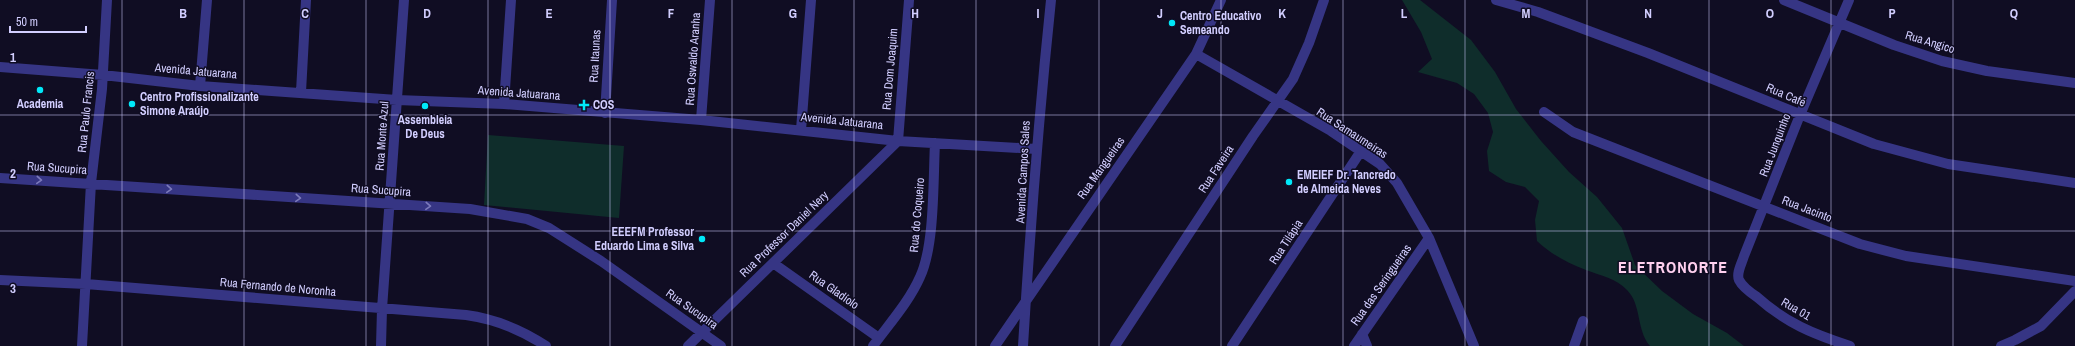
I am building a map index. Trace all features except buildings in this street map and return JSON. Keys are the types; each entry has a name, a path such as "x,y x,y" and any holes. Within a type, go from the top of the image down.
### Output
{"street":[{"name":"Rua Paulo Francis","path":"82,346 91,183 103,75 107,0"},
{"path":"200,86 207,0"},
{"path":"301,92 306,0"},
{"name":"Rua Monte Azul","path":"381,346 382,309 404,0"},
{"path":"504,104 511,0"},
{"name":"Rua Itaunas","path":"605,113 612,0"},
{"name":"Rua Oswaldo Aranha","path":"701,120 710,0"},
{"path":"801,130 811,0"},
{"name":"Rua Dom Joaquim","path":"898,141 909,0"},
{"name":"Avenida Campos Sales","path":"1023,346 1033,218 1036,149 1051,0"},
{"name":"Rua Mangueiras","path":"995,346 1196,54 1221,0"},
{"name":"Rua Faveira","path":"1115,346 1253,136 1279,100 1302,61 1324,0"},
{"name":"Rua Café","path":"1496,0 1538,12 1648,53 1874,144 1948,164 2075,183"},
{"name":"Rua Angico","path":"1784,0 1894,45 1942,61 1987,71 2075,83"},
{"name":"Rua Junquinho","path":"1739,279 1740,267 1800,115 1849,0"},
{"name":"Rua Samaumeiras","path":"1196,54 1279,100 1380,164 1398,183 1429,238 1474,346"},
{"name":"Avenida Jatuarana","path":"0,67 103,75 200,86 397,100 504,104 701,120 898,141 1036,149"},
{"name":"Rua Jacinto","path":"1544,112 1573,132 1860,244 1906,256 2075,281"},
{"name":"Rua Professor Daniel Nery","path":"688,346 898,141"},
{"name":"Rua do Coqueiro","path":"876,342 908,298 920,277 927,258 935,143"},
{"name":"Rua Tilápia","path":"1232,346 1361,151"},
{"name":"Rua Sucupira","path":"0,178 470,209 527,220 549,228 600,261 721,346"},
{"name":"Rua das Seringueiras","path":"1354,346 1429,238"},
{"name":"Rua Gladíolo","path":"773,263 876,342"},
{"name":"Rua 01","path":"1739,279 1755,296 1783,318 1798,327 1850,346"},
{"name":"Rua Fernando de Noronha","path":"0,280 86,284 382,309 435,311 482,317 527,333 546,346"},
{"path":"2001,346 2042,326 2075,291"},
{"path":"1574,346 1583,321"},
{"path":"1362,334 1366,346"}],"green space":[{"path":"1402,0 1420,0 1471,40 1495,72 1516,109 1541,141 1569,172 1597,197 1622,228 1635,265 1662,291 1693,314 1727,333 1744,346 1650,346 1643,333 1632,296 1623,286 1613,280 1566,261 1537,241 1535,220 1539,201 1525,187 1506,182 1489,171 1487,151 1493,132 1488,113 1474,94 1457,83 1418,72 1432,59 1421,32"},
{"path":"488,135 624,146 619,218 484,205"}],"place":[{"name":"Centro Educativo Semeando","path":"1172,23"},
{"name":"Academia","path":"40,90"},
{"name":"Centro Profissionalizante Simone Araújo","path":"132,104"},
{"name":"COS","path":"584,105"},
{"name":"Assembleia De Deus","path":"425,106"},
{"name":"EMEIEF Dr. Tancredo de Almeida Neves","path":"1289,182"},
{"name":"EEEFM Professor Eduardo Lima e Silva","path":"702,239"}],"district":[{"name":"ELETRONORTE","path":"1673,267"}]}
